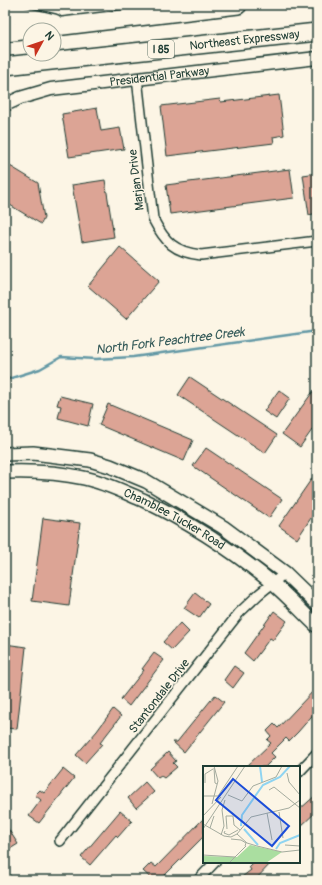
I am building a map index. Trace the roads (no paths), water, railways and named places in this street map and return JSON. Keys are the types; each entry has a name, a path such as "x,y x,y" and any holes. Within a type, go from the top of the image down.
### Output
{"highway":[{"path":"5,33 238,5"},
{"path":"5,16 21,15 66,25"},
{"name":"Northeast Expressway","path":"5,66 317,32"}],"main road":[{"name":"Chamblee Tucker Road","path":"5,454 33,453 90,460 110,466 146,481 224,526 285,573 317,604"},
{"name":"Chamblee Tucker Road","path":"5,472 31,471 85,478 125,492 173,515 219,543 272,583 317,626"}],"street":[{"name":"Presidential Parkway","path":"5,105 20,98 51,89 317,58"},
{"name":"Marjan Drive","path":"137,78 153,219 163,238 178,250 201,255 317,241"},
{"name":"Stantondale Drive","path":"60,841 239,613 285,573"},
{"path":"300,771 317,753"},
{"path":"198,880 213,863"}],"waterway":[{"name":"North Fork Peachtree Creek","path":"5,380 40,369 61,357 96,359 133,357 317,331"}]}
